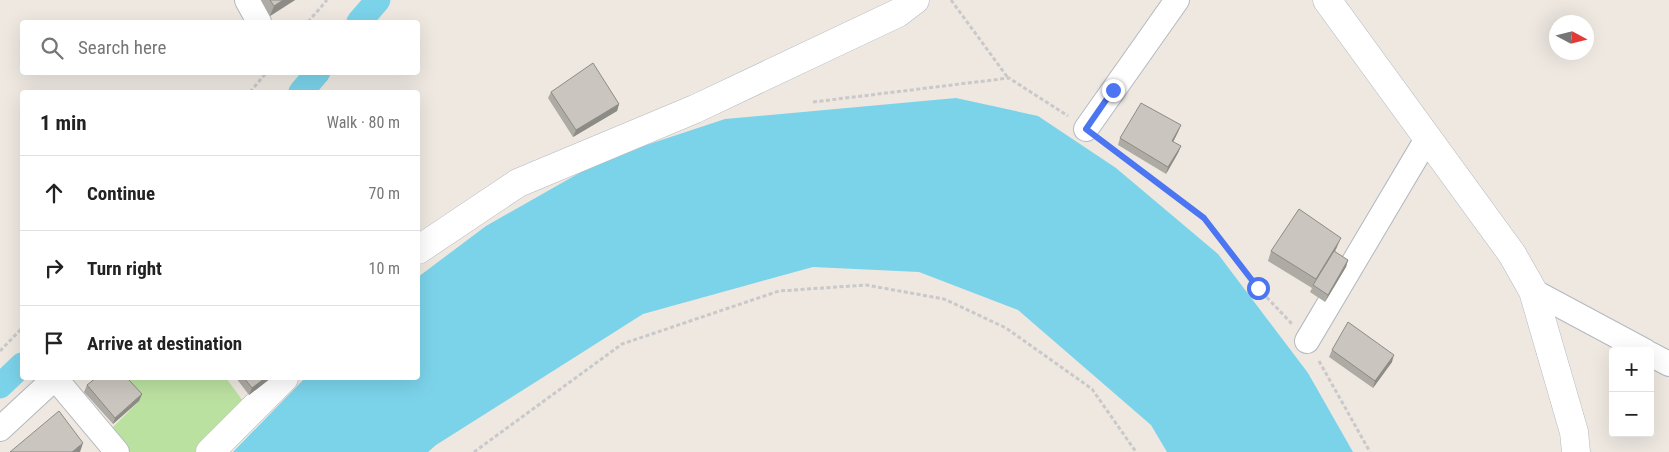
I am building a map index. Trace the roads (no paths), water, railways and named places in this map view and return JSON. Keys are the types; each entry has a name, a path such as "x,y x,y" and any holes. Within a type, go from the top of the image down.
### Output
{"street":[{"path":"247,0 258,20"},
{"path":"420,249 518,183 694,109 898,12 915,0"},
{"path":"1086,129 1177,0"},
{"path":"1327,0 1512,254 1533,291 1574,432 1576,452"},
{"path":"1307,341 1428,137"},
{"path":"1533,291 1638,347"},
{"path":"1654,356 1669,364"},
{"path":"0,429 53,380"},
{"path":"57,380 117,452"},
{"path":"210,452 282,380"}],"water":[{"path":"956,98 1038,116 1116,168 1218,254 1308,373 1353,452 1167,452 1151,425 1018,310 919,272 813,267 643,314 436,445 428,452 233,452 303,380 420,380 420,276 486,226 604,159 725,119"}],"waterway":[{"path":"361,20 378,0"},
{"path":"303,90 315,75"},
{"path":"0,386 20,367"}]}
